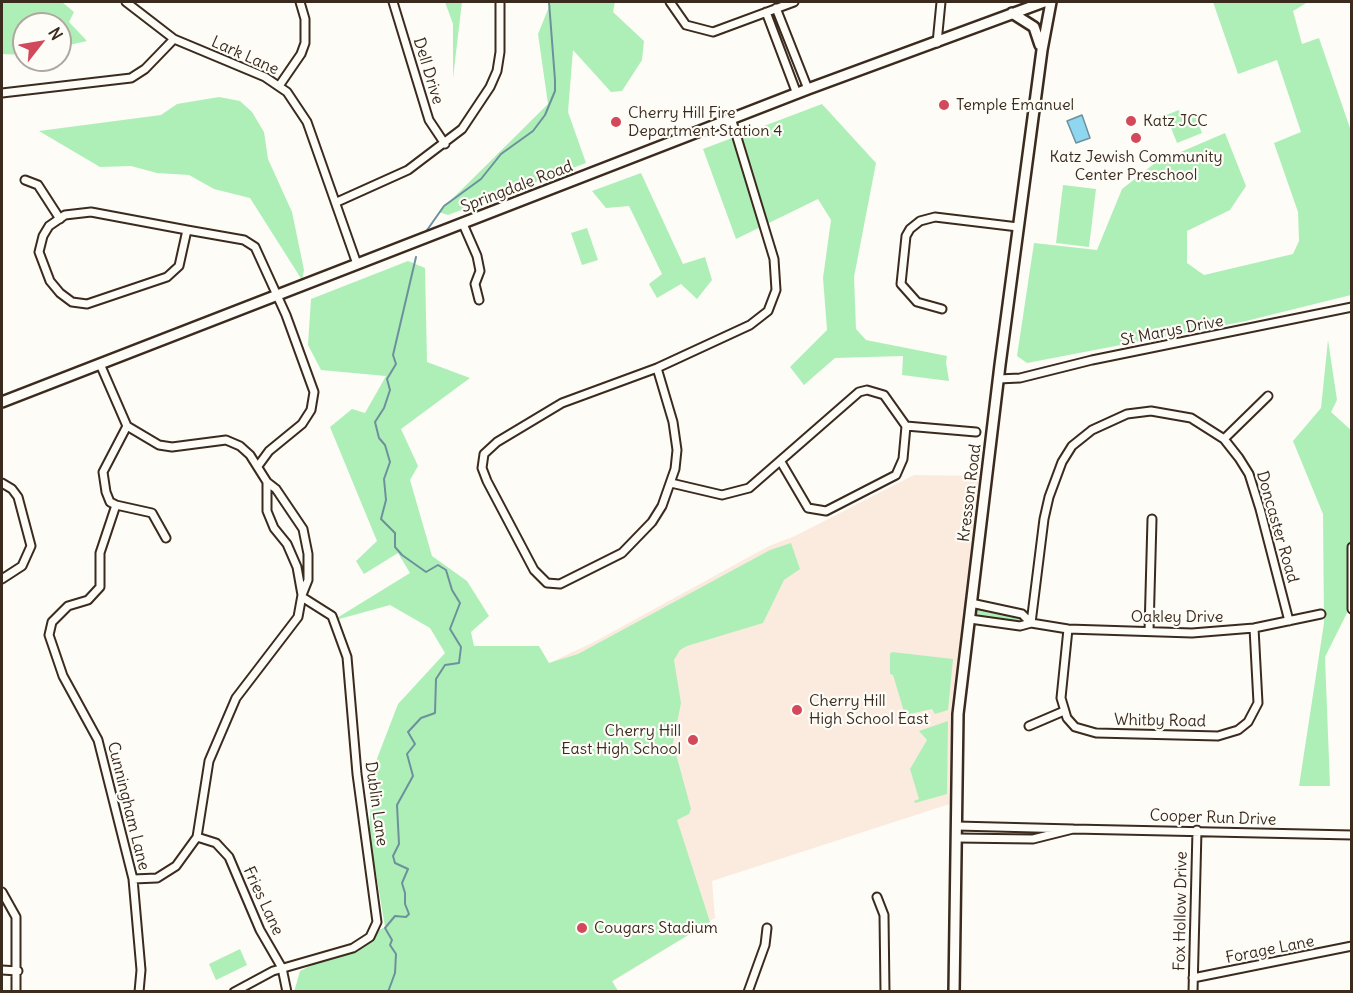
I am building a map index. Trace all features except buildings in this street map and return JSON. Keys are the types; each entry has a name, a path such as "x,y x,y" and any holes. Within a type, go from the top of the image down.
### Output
{"main road":[{"name":"Springdale Road","path":"2,402 732,121 808,89 1044,2"},
{"name":"Kresson Road","path":"954,992 958,714 998,380 1042,50 1051,2"},
{"path":"1012,13 1034,27 1042,50"}],"street":[{"name":"Lark Lane","path":"126,2 174,39 265,77 279,86 297,104 307,122 357,264"},
{"path":"279,86 301,54 305,43 305,19 300,2"},
{"name":"Dell Drive","path":"393,2 429,120 445,144"},
{"path":"337,202 408,170 445,144 471,118 496,70 500,52 500,2"},
{"path":"670,2 680,19 702,31 723,30 794,2"},
{"path":"937,43 941,2"},
{"path":"776,8 808,89"},
{"path":"766,12 798,94"},
{"path":"2,93 131,78 145,69 174,39"},
{"path":"657,368 673,422 677,450 671,483 652,522 622,553 554,585 542,580 534,570 482,468 484,454 494,445 562,403 584,392 657,368 750,325 768,311 776,290 774,259 732,121"},
{"path":"26,180 38,185 60,219"},
{"path":"187,230 179,266 167,276 104,301 87,304 72,302 60,294 50,281 39,252 43,236 49,226 66,215 91,212 244,240 255,247 278,295 314,392 314,402 302,424 269,451 258,466"},
{"path":"942,309 917,302 901,284 906,236 910,229 920,221 935,217 1018,227"},
{"path":"463,224 477,256 480,271 475,284 479,300"},
{"name":"St Marys Drive","path":"998,380 1020,378 1092,360 1352,307"},
{"path":"100,364 127,426 166,446 225,440 234,442 250,455 267,482 276,489 303,529 308,580 298,617 236,698 209,760 197,837 176,866 157,878 133,879"},
{"path":"671,483 707,493 731,494 749,488 859,392 875,391 884,395 906,426 903,459 896,475 826,511 808,508 781,462"},
{"path":"1224,439 1268,396"},
{"name":"Doncaster Road","path":"1031,623 1048,497 1062,462 1081,437 1127,414 1151,411 1191,418 1224,439 1249,474 1289,621"},
{"path":"127,426 103,472 106,492 110,502 116,505 152,513 166,538"},
{"path":"906,426 976,432"},
{"path":"267,482 267,511 274,528 287,544 297,567 302,596"},
{"path":"2,483 12,489 18,497 31,537 31,548 22,566 2,579"},
{"name":"Cunningham Lane","path":"116,505 100,553 100,587 88,600 68,606 52,622 49,635 63,676 98,740 133,879 141,970 139,992"},
{"path":"1149,631 1152,519"},
{"path":"1352,547 1352,609"},
{"name":"Dublin Lane","path":"282,968 353,948 370,937 377,922 357,774 347,657 332,616 302,596"},
{"path":"970,619 1020,626 1031,623 1022,614 971,603"},
{"name":"Oakley Drive","path":"1031,623 1068,629 1192,633 1254,628 1321,614"},
{"name":"Whitby Road","path":"1064,711 1075,727 1096,733 1218,736 1238,730 1248,722 1258,703 1254,628"},
{"path":"1029,726 1064,711 1061,698 1068,629"},
{"name":"Cooper Run Drive","path":"957,826 1352,835"},
{"name":"Cooper Run Drive","path":"957,838 1032,839 1073,829"},
{"name":"Fox Hollow Drive","path":"1193,992 1197,830"},
{"name":"Fries Lane","path":"197,837 216,843 229,857 260,930 282,968 287,992"},
{"path":"2,892 16,917 18,971 16,992"},
{"path":"877,897 884,915 885,992"},
{"path":"748,992 765,945 767,928"},
{"name":"Forage Lane","path":"1193,978 1352,946"},
{"path":"234,992 263,975 282,968"},
{"path":"2,970 18,971"}],"shaded area":[{"name":"Cherry Hill East High School","path":"914,475 983,476 991,481 963,714 962,800 712,881 715,918 609,984 414,992 517,678 594,642 769,546 795,536"}],"green space":[{"path":"2,2 62,2 74,12 72,16 72,12 12,12 12,54 2,54"},
{"path":"445,2 462,2 453,78 453,24"},
{"path":"551,2 615,2 613,12 644,41 642,60 622,91 611,92 573,50 568,112 586,163 448,215 439,212 548,104 538,34"},
{"path":"1213,2 1308,2 1293,11 1302,44 1319,38 1351,131 1351,295 1246,321 1027,363 1017,356 1034,243 1097,250 1122,189 1155,163 1225,133 1246,186 1230,210 1187,231 1187,263 1204,275 1293,254 1299,241 1298,212 1274,143 1301,132 1277,60 1238,74"},
{"path":"72,25 87,41 72,44"},
{"path":"219,97 240,101 252,112 264,132 268,159 292,212 304,270 302,280 250,198 214,189 189,175 157,173 131,166 100,167 39,131 161,115 177,104"},
{"path":"822,104 876,163 854,277 856,329 866,340 947,356 949,381 902,375 903,356 835,358 804,385 790,367 827,330 823,278 831,220 818,199 736,239 703,149"},
{"path":"1179,110 1181,117 1194,112 1202,133 1177,143 1166,115"},
{"path":"641,173 683,264 705,257 712,280 697,299 681,284 657,298 649,284 662,274 629,206 606,208 592,191"},
{"path":"1063,185 1096,189 1089,247 1056,243"},
{"path":"587,228 598,260 582,265 571,233"},
{"path":"408,261 425,268 427,362 470,378 401,429 418,466 410,480 432,556 467,581 489,616 471,632 474,646 539,646 549,663 578,654 770,550 791,543 800,569 784,580 763,623 687,646 680,650 674,660 681,703 673,743 691,809 689,814 677,820 710,922 612,981 618,991 294,992 300,971 385,927 369,832 373,769 398,704 445,653 430,628 390,605 332,621 410,573 398,553 364,574 356,561 377,541 330,427 352,409 365,413 386,376 321,370 308,345 311,299"},
{"path":"1328,340 1337,400 1331,412 1352,431 1351,608 1325,657 1330,786 1299,786 1324,623 1323,514 1293,441 1321,408"},
{"path":"971,603 1022,614 1031,623 1020,626 970,619"},
{"path":"892,652 953,659 948,710 935,714 932,709 905,715 893,675 890,674 890,654"},
{"path":"948,721 947,794 915,803 914,801 919,799 910,769 927,740 919,731"},
{"path":"240,949 247,965 216,980 209,964"}],"water":[{"path":"1082,115 1090,138 1076,143 1067,121"}],"waterway":[{"path":"425,233 444,206 481,179 501,154 533,131 545,115 555,91 549,2"},
{"path":"388,992 395,973 396,954 390,945 392,940 385,928 395,916 406,917 409,914 402,883 408,869 395,863 393,856 399,844 397,805 413,776 407,754 415,744 408,732 421,718 435,713 436,679 445,665 459,663 461,647 450,629 460,603 452,590 446,570 438,565 426,572 402,555 395,547 395,533 381,519 386,500 384,479 390,462 385,445 379,438 375,422 384,408 390,390 387,379 396,364 393,355 416,257"}],"place":[{"name":"Temple Emanuel","path":"944,105"},
{"name":"Katz JCC","path":"1131,121"},
{"name":"Cherry Hill Fire Department Station 4","path":"616,122"},
{"name":"Katz Jewish Community Center Preschool","path":"1136,138"},
{"name":"Cherry Hill High School East","path":"797,710"},
{"name":"Cherry Hill East High School","path":"693,740"},
{"name":"Cougars Stadium","path":"582,928"}]}
